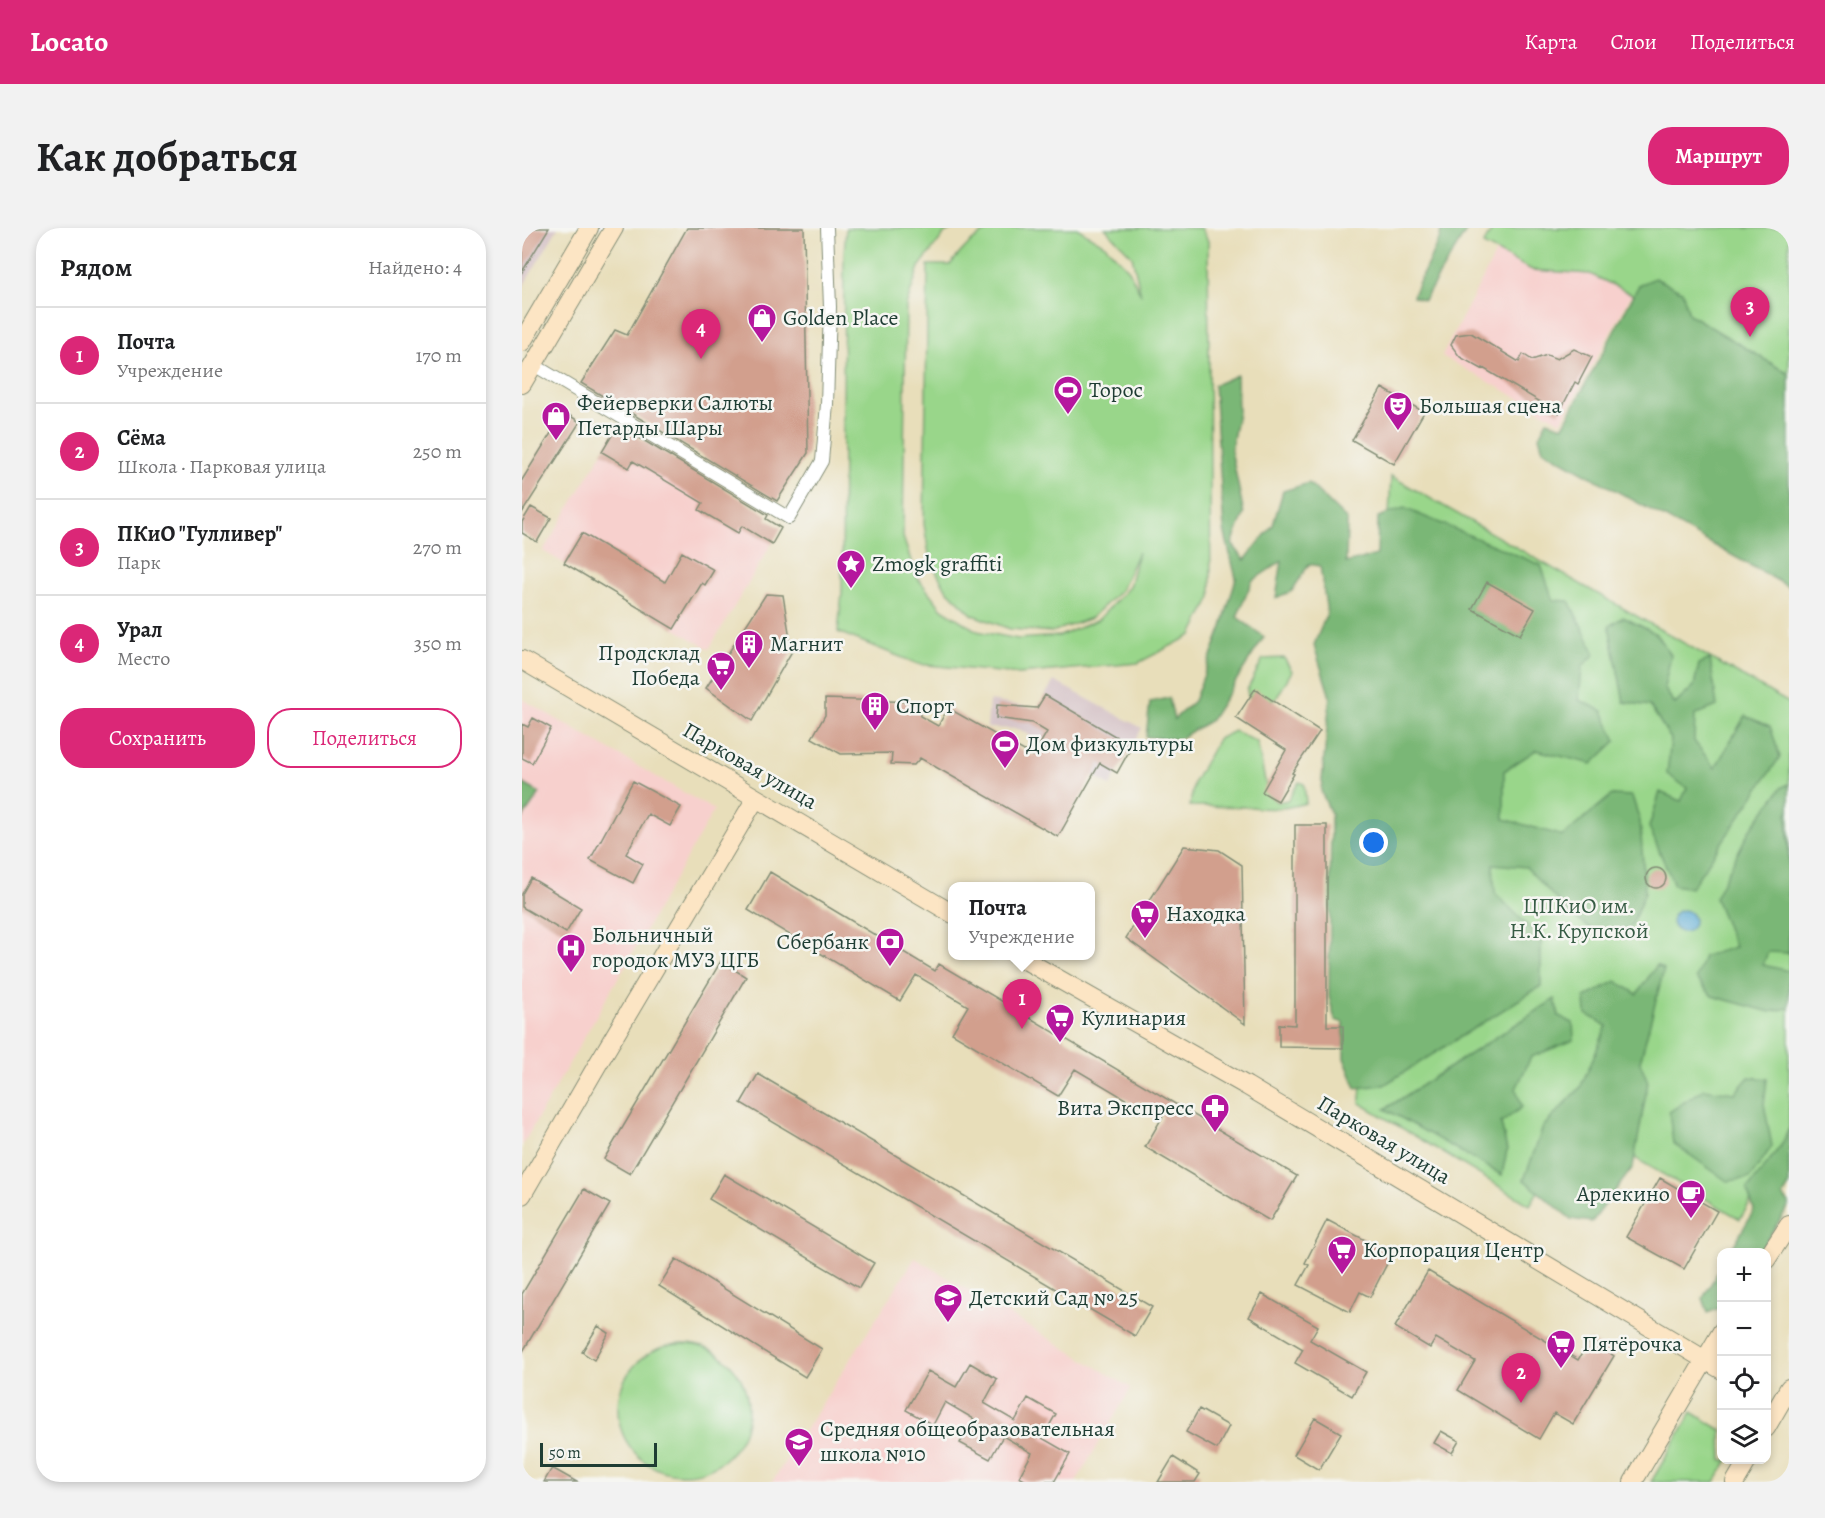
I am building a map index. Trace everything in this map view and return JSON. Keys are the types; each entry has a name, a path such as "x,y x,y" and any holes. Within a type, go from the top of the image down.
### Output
{"main road":[{"path":"522,342 589,228"},
{"path":"522,384 614,228"},
{"name":"Парковая улица","path":"522,660 948,911"},
{"path":"522,1195 756,798"},
{"name":"Парковая улица","path":"1025,960 1247,1086 1717,1367"},
{"path":"1771,1254 1789,1225"},
{"path":"1633,1482 1717,1340"},
{"path":"1771,1420 1789,1388"},
{"path":"1735,1482 1746,1464"}],"street":[{"path":"534,365 789,518 822,461 827,404 829,318 827,228"}],"shaded area":[{"path":"522,228 558,228 522,288"},
{"path":"1497,251 1532,270 1590,274 1632,294 1561,422 1442,356"},
{"path":"616,430 781,528 709,649 543,551"},
{"path":"1054,681 1142,728 1110,786 1019,729 987,728 989,701 1037,708"},
{"name":"Больничный городок МУЗ ЦГБ","path":"522,699 714,810 522,1146"},
{"name":"Детский Сад № 25","path":"915,1258 1131,1388 1076,1482 772,1482"}],"green space":[{"name":"Торос","path":"846,228 955,228 944,234 919,267 906,306 903,537 916,576 942,609 977,631 1018,639 1060,636 1099,619 1129,587 1138,552 1121,590 1091,618 1052,632 1010,629 973,615 946,589 930,560 924,524 928,265 950,265 975,239 994,228 1077,228 1105,245 1129,270 1141,295 1132,256 1105,228 1201,228 1208,241 1211,597 1192,635 1138,663 1019,674 918,664 838,632 842,593"},
{"path":"1441,228 1468,228 1424,300 1413,296 1440,238"},
{"path":"1493,228 1789,228 1789,379 1632,294 1590,274 1532,270 1483,245"},
{"path":"1655,278 1682,291 1689,314 1789,374 1789,587 1543,450 1539,436 1547,421 1563,426 1639,285"},
{"path":"1237,375 1238,413 1231,450 1244,514 1232,544 1245,560 1273,525 1283,491 1309,483 1347,520 1346,563 1377,555 1378,517 1404,508 1541,565 1553,600 1569,601 1595,654 1582,667 1579,700 1603,711 1616,741 1592,764 1536,750 1504,771 1504,819 1563,836 1612,795 1632,796 1640,821 1645,892 1631,927 1598,934 1570,914 1526,867 1493,864 1495,893 1541,939 1541,986 1384,1085 1356,1088 1344,1058 1344,1023 1335,1020 1329,997 1331,814 1321,791 1330,697 1314,645 1327,613 1320,566 1309,564 1292,591 1276,598 1282,561 1252,581 1237,617 1264,637 1211,720 1179,739 1146,737 1150,702 1169,698 1174,719 1194,701 1222,627 1236,578 1224,530 1214,385"},
{"name":"ЦПКиО им. Н.К. Крупской","path":"1391,476 1789,703 1789,1139 1740,1219 1587,1130 1572,1135 1530,1205 1360,1103"},
{"path":"1623,617 1655,633 1671,655 1664,688 1675,704 1694,686 1699,664 1710,659 1717,706 1695,715 1694,741 1715,768 1745,716 1770,726 1780,757 1691,888 1674,885 1649,827 1660,792 1681,801 1687,788 1667,774 1671,739 1650,706 1624,702 1609,626"},
{"path":"1284,658 1292,671 1276,699 1250,707 1247,690 1263,659"},
{"path":"1234,731 1257,742 1268,795 1278,802 1288,800 1299,782 1304,784 1306,803 1272,808 1190,806 1194,782 1218,739"},
{"path":"522,783 540,793 522,819"},
{"path":"1789,784 1787,813 1789,953 1768,952 1763,965 1789,971 1789,1008 1770,1012 1712,996 1696,978 1704,956 1735,947 1715,898 1749,831 1782,787"},
{"path":"1657,965 1664,969 1640,1062 1648,1082 1633,1167 1592,1222 1571,1219 1524,1180 1543,1127 1580,1088 1607,1026 1586,1014 1585,998 1616,981 1637,994"},
{"path":"1555,999 1559,1016 1573,1023 1574,1040 1531,1057 1516,1089 1522,1107 1501,1123 1507,1150 1502,1175 1385,1109"},
{"path":"1749,1077 1767,1079 1764,1104 1772,1146 1750,1178 1727,1181 1673,1143 1669,1112 1704,1089 1735,1093"},
{"path":"1789,1128 1789,1186 1783,1196 1789,1206 1762,1248 1732,1248 1754,1210 1747,1190 1782,1144"},
{"path":"1717,1273 1717,1309 1708,1313 1703,1298"},
{"path":"683,1344 708,1349 729,1363 743,1384 748,1409 743,1434 729,1455 708,1469 683,1474 658,1469 637,1455 623,1434 618,1409 623,1384 637,1363 658,1349"},
{"path":"1692,1412 1717,1428 1717,1464 1726,1464 1715,1482 1651,1482"}],"water":[{"path":"1683,910 1691,913 1694,921 1691,929 1683,932 1675,929 1672,921 1675,913"}],"building":[{"path":"526,228 549,228 522,272 522,235"},
{"path":"687,228 804,228 808,453 777,501 581,383 615,330 627,335"},
{"path":"1471,333 1519,362 1523,354 1532,360 1547,355 1557,359 1574,349 1592,357 1578,384 1575,382 1559,413 1460,357 1451,345 1456,335"},
{"path":"1382,388 1424,412 1394,464 1352,440"},
{"path":"564,412 580,422 522,513 522,480"},
{"path":"618,425 768,515 766,519 781,528 772,544 742,526 738,533 699,510 703,503 633,461 629,468 602,452"},
{"path":"531,507 551,518 537,542 522,533 522,522"},
{"path":"582,533 665,582 682,552 714,570 705,585 702,583 674,629 564,563"},
{"path":"1487,582 1535,609 1520,635 1472,609"},
{"name":"Магнит","path":"766,594 783,595 792,651 752,721 706,688"},
{"path":"1255,689 1320,731 1292,773 1294,774 1278,801 1262,792 1286,750 1236,718"},
{"path":"1045,695 1132,746 1117,773 1100,763 1058,837 920,758 914,765 891,764 892,753 841,754 812,738 825,715 825,699 918,702 920,716 938,726 948,708 1033,756 1047,732 1032,723 996,718 997,705 1037,708"},
{"path":"533,718 551,728 532,763 522,758 522,724 528,727"},
{"path":"633,781 681,807 670,826 648,814 626,854 643,864 633,883 590,860"},
{"path":"1295,825 1327,825 1327,1026 1343,1026 1343,1048 1279,1047 1279,1024 1295,1025"},
{"path":"1184,846 1219,850 1242,865 1245,1024 1126,938"},
{"path":"1652,868 1660,868 1666,874 1666,882 1660,888 1652,888 1646,882 1646,874"},
{"path":"770,872 935,971 939,964 1297,1176 1270,1221 1145,1147 1163,1116 1139,1101 1137,1106 1075,1069 1058,1096 952,1033 968,1006 916,975 900,1001 748,910"},
{"path":"531,878 581,908 566,933 522,907 522,894"},
{"path":"721,961 746,977 630,1174 604,1159"},
{"path":"758,1074 1152,1307 1135,1336 741,1103"},
{"path":"724,1174 874,1263 859,1288 709,1199"},
{"path":"1660,1178 1717,1211 1684,1269 1626,1237"},
{"path":"584,1189 610,1204 522,1353 522,1294"},
{"name":"Корпорация Центр","path":"1327,1220 1392,1254 1370,1297 1360,1292 1350,1312 1298,1285 1309,1265 1305,1263"},
{"path":"676,1259 822,1349 805,1377 659,1286"},
{"path":"1428,1271 1578,1360 1590,1340 1614,1356 1573,1424 1554,1413 1539,1439 1458,1390 1475,1361 1436,1338 1430,1348 1395,1327"},
{"path":"1262,1294 1318,1326 1310,1340 1366,1372 1352,1396 1295,1363 1303,1349 1249,1317"},
{"path":"598,1326 609,1333 594,1360 582,1352"},
{"path":"970,1363 997,1379 984,1403 1015,1421 1028,1398 1056,1414 1042,1438 1070,1454 1054,1482 1028,1482 1019,1477 1032,1453 1003,1436 990,1459 960,1443 974,1419 945,1402 933,1425 906,1410 928,1371 956,1387"},
{"path":"1199,1409 1229,1426 1217,1449 1186,1432"},
{"path":"1315,1418 1341,1433 1319,1470 1294,1455"},
{"path":"1441,1431 1459,1441 1452,1453 1434,1443"},
{"path":"1173,1457 1200,1474 1195,1482 1158,1482"},
{"path":"552,1468 577,1482 544,1482"}],"place":[{"name":"ПКиО \"Гулливер\"","path":"1750,337"},
{"name":"Golden Place","path":"762,344"},
{"name":"Урал","path":"701,359"},
{"name":"Торос","path":"1068,416"},
{"name":"Большая сцена","path":"1398,432"},
{"name":"Фейерверки Салюты Петарды Шары","path":"556,442"},
{"name":"Zmogk graffiti","path":"851,590"},
{"name":"Магнит","path":"749,670"},
{"name":"Продсклад Победа","path":"721,692"},
{"name":"Спорт","path":"875,732"},
{"name":"Дом физкультуры","path":"1005,770"},
{"name":"Находка","path":"1145,940"},
{"name":"Сбербанк","path":"890,968"},
{"name":"Больничный городок МУЗ ЦГБ","path":"571,974"},
{"name":"Почта","path":"1022,1029"},
{"name":"Кулинария","path":"1060,1044"},
{"name":"Вита Экспресс","path":"1215,1134"},
{"name":"Арлекино","path":"1691,1220"},
{"name":"Корпорация Центр","path":"1342,1276"},
{"name":"Детский Сад № 25","path":"948,1324"},
{"name":"Пятёрочка","path":"1561,1370"},
{"name":"Сёма","path":"1521,1403"},
{"name":"Средняя общеобразовательная школа №10","path":"799,1468"}]}
